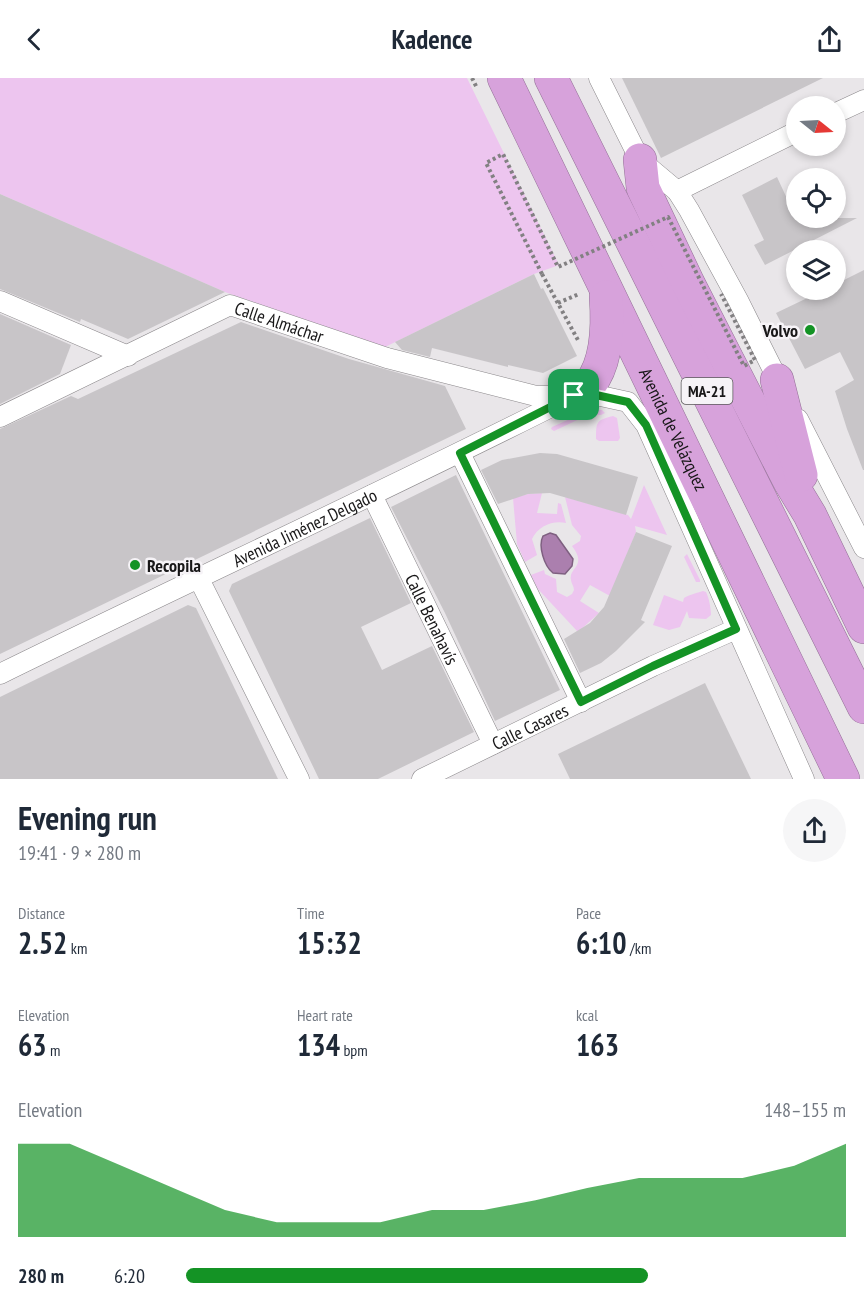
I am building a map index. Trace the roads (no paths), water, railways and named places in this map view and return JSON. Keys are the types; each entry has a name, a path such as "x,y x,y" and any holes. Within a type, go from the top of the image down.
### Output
{"highway":[{"name":"Avenida de Velázquez","path":"504,78 843,779"},
{"name":"MA-21","path":"551,78 864,706"},
{"path":"640,160 643,188 688,283 790,482 810,515 864,627"},
{"path":"574,395 590,384 602,359 608,326 605,289"},
{"path":"777,380 810,515"},
{"path":"646,425 688,458"}],"street":[{"path":"599,78 640,160 677,191 738,300 864,548"},
{"path":"846,109 864,100"},
{"path":"677,191 786,137"},
{"path":"0,301 128,356"},
{"name":"Calle Almáchar","path":"0,417 230,305 398,361 536,396 596,395 628,402 646,425 736,629"},
{"name":"Avenida Jiménez Delgado","path":"0,674 460,453 574,395"},
{"path":"460,453 581,702"},
{"name":"Calle Benahavís","path":"372,495 493,744"},
{"path":"198,577 298,779"},
{"path":"736,629 804,779"},
{"name":"Calle Casares","path":"422,779 653,666 736,629"}],"place":[{"name":"Volvo","path":"810,330"},
{"name":"Recopila","path":"135,565"}]}
